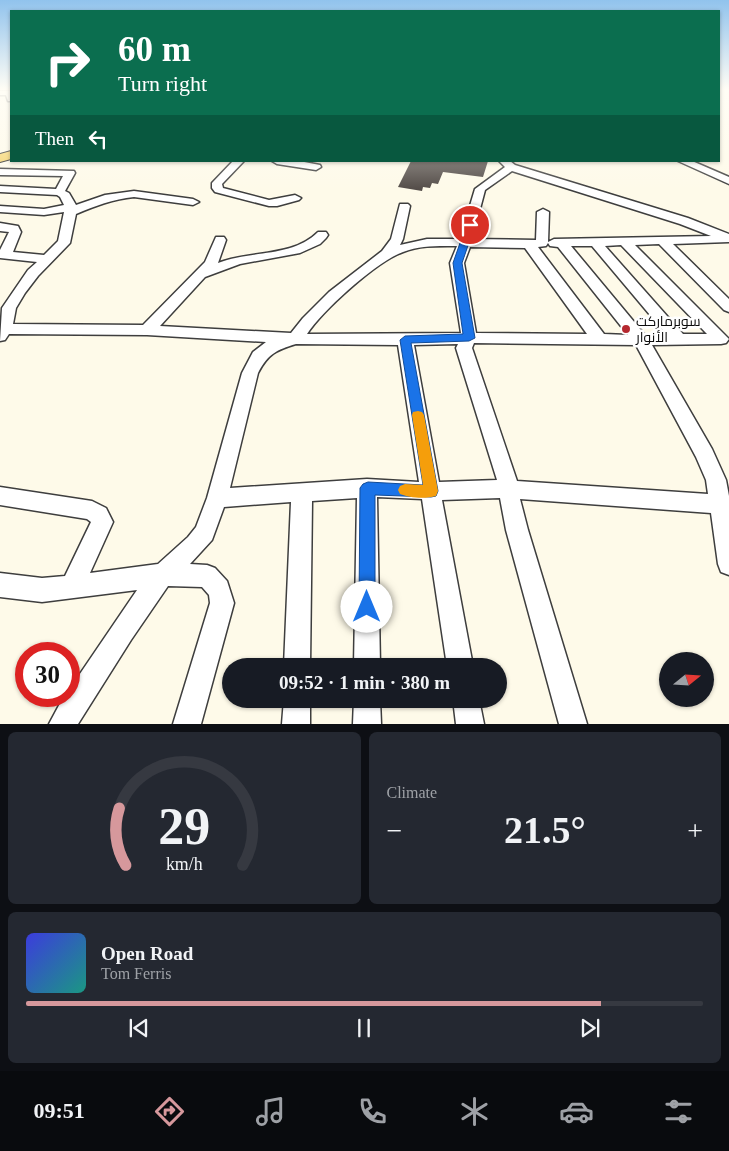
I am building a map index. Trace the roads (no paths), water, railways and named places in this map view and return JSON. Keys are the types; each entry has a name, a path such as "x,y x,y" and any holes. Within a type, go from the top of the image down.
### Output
{"street":[{"path":"0,166 15,162"},
{"path":"238,162 216,183 219,190 269,203 278,203 295,198"},
{"path":"283,162 316,168"},
{"path":"685,162 729,180"},
{"path":"573,724 510,504 510,489 464,348 469,338 457,263 465,243 480,189 508,164 684,220 729,238"},
{"path":"0,172 70,173 59,192"},
{"path":"0,189 59,192 65,195 70,210 69,225 64,243 46,259 19,292 9,308 3,326 147,330 295,339 725,339"},
{"path":"0,209 44,212 70,210 124,194 192,202"},
{"path":"388,254 397,239 404,206"},
{"path":"543,212 536,244 599,339"},
{"path":"0,227 9,228 15,232 9,248 2,254"},
{"path":"202,274 235,261 298,250 311,245 322,235"},
{"path":"62,724 122,631 163,574 196,544 204,533 217,498 250,373 259,356 272,346 295,339 334,295 388,254 402,246 436,241 536,244 729,238"},
{"path":"147,330 211,263 220,240"},
{"path":"663,241 729,307"},
{"path":"625,242 725,339"},
{"path":"562,243 641,340 705,455 725,505 723,533 729,564"},
{"path":"596,243 679,340"},
{"path":"2,254 46,259"},
{"path":"405,340 459,658"},
{"path":"217,498 368,488 431,491 510,489 725,505"},
{"path":"367,658 368,488"},
{"path":"298,658 302,492"},
{"path":"0,496 92,510 99,515 102,522 72,585"},
{"path":"0,585 42,590 163,574 207,576 219,589 222,603 187,724"},
{"path":"296,724 297,708"},
{"path":"366,724 367,708"},
{"path":"467,708 470,724"}],"place":[{"name":"سوبرماركت الأنوار","path":"626,329"}]}
